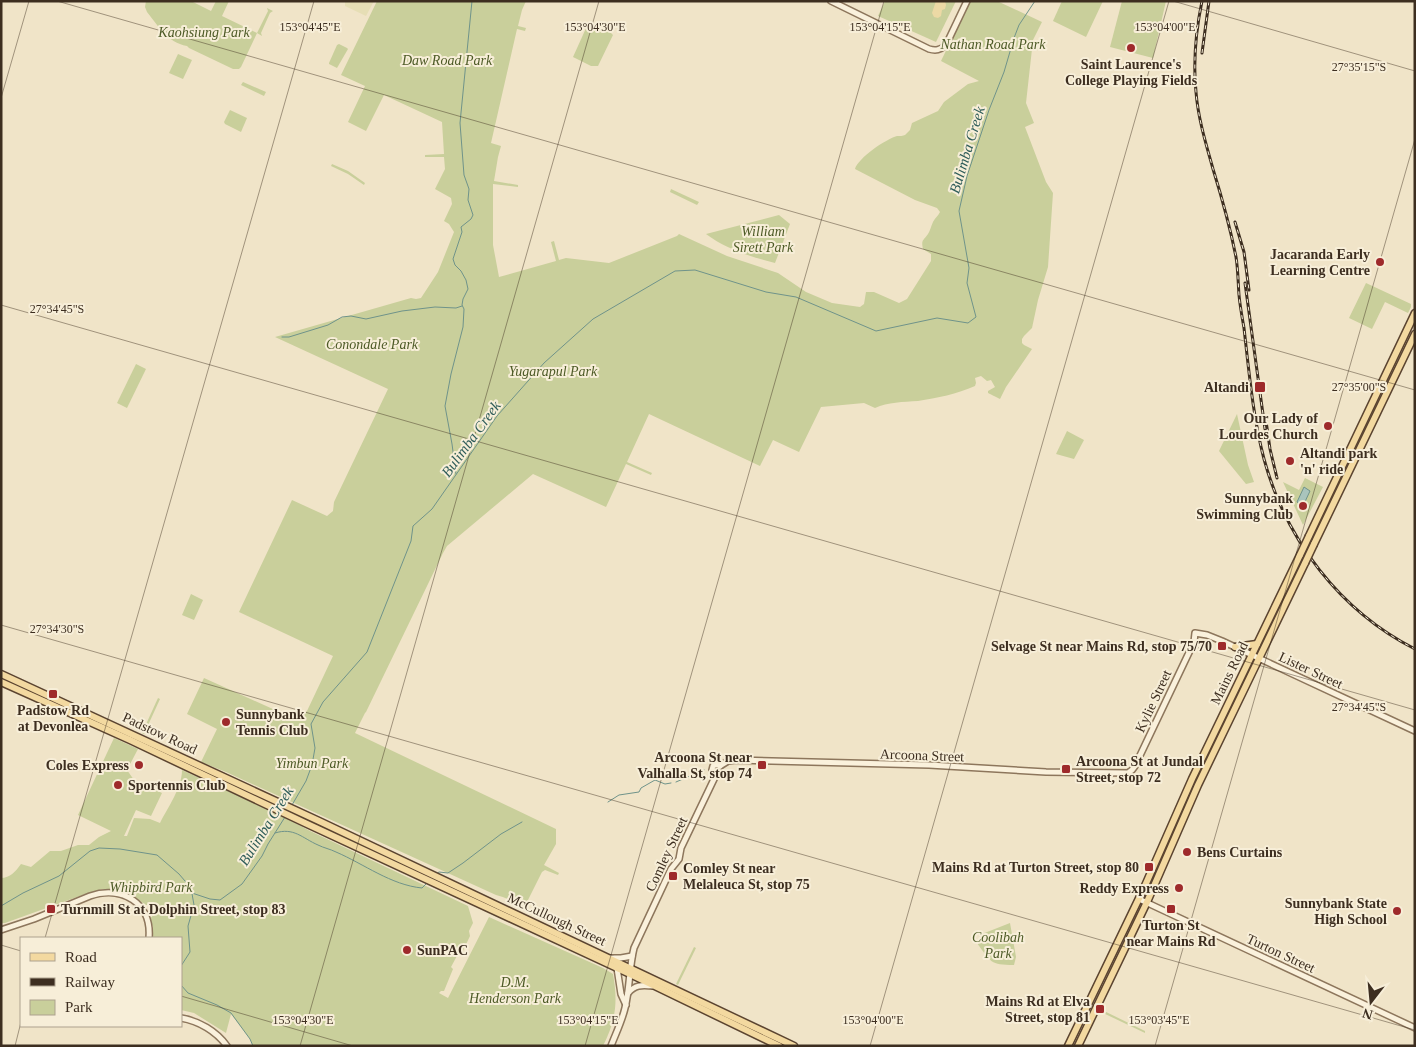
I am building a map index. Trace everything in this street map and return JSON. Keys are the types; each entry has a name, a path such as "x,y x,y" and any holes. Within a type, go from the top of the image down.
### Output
{"main road":[{"name":"Mains Road","path":"1068,1046 1139,898 1181,802 1415,313"},
{"name":"Mains Road","path":"1078,1046 1147,902 1189,805 1415,334"},
{"path":"1235,647 1257,644"},
{"name":"Padstow Road","path":"1,674 308,816"},
{"name":"Padstow Road","path":"1,682 130,740 305,823"},
{"path":"1181,802 1189,805"},
{"name":"McCullough Street","path":"308,816 610,958 656,987 779,1046"},
{"name":"McCullough Street","path":"305,823 617,968 630,971 794,1046"}],"street":[{"path":"831,1 928,49 934,50 942,48 949,39 967,1"},
{"name":"Lister Street","path":"1195,633 1207,635 1260,658 1415,731"},
{"name":"Kylie Street","path":"1125,773 1131,771 1135,766 1194,642 1195,633"},
{"name":"Arcoona Street","path":"720,766 728,761 736,760 1046,772 1125,773"},
{"name":"Comley Street","path":"611,1046 620,1026 626,1005 634,948 671,868 679,860 681,848 716,773 720,772 720,766"},
{"path":"1,930 29,921 90,896 110,892 129,896 141,907 150,930 149,937"},
{"name":"Turton Street","path":"1139,898 1415,1028"},
{"path":"610,958 632,956"},
{"path":"617,968 621,994 626,1005"},
{"path":"628,993 637,986 656,987"},
{"path":"182,1018 210,1029 227,1046"}],"shaded area":[{"path":"345,1 374,1 366,16 345,6"}],"green space":[{"name":"Kaohsiung Park","path":"146,1 191,1 211,11 216,1 229,1 222,16 257,33 241,67 233,69 169,38 147,12 145,7"},
{"name":"Yugarapul Park","path":"377,1 526,1 518,26 526,28 525,31 517,29 491,143 501,146 494,181 518,185 518,187 493,184 493,245 499,277 556,261 551,242 554,241 559,260 566,258 609,263 679,234 727,256 778,273 806,292 832,303 860,307 864,304 866,292 874,292 899,303 907,299 931,261 931,254 923,249 922,242 940,212 937,208 915,200 855,169 857,165 880,145 897,136 905,135 910,130 912,123 938,111 944,102 968,84 979,81 941,61 970,1 997,1 1042,22 1033,40 1026,103 1034,123 1025,127 1046,182 1053,193 1048,267 1032,328 1022,339 1024,345 1032,349 1000,399 988,393 988,391 995,387 991,380 987,381 981,376 975,378 975,386 932,399 890,403 875,408 864,403 821,407 799,452 773,440 760,466 649,414 627,462 652,473 651,475 626,464 606,507 533,474 447,546 355,733 556,829 556,844 544,865 559,873 558,875 545,870 542,872 523,910 507,899 201,762 217,729 187,714 204,678 295,719 307,711 333,656 239,612 292,500 327,516 333,511 334,502 388,389 275,337 411,298 421,298 438,272 454,232 449,224 444,221 452,204 451,198 435,189 445,169 444,157 425,157 425,155 444,154 442,122 384,95 366,131 348,122 365,86 341,75"},
{"name":"Nathan Road Park","path":"885,1 956,1 936,42 878,16"},
{"path":"1062,1 1103,1 1086,37 1053,21"},
{"path":"1122,1 1166,1 1153,58 1110,47"},
{"path":"267,8 273,11 270,13 261,33 262,36 257,33 268,11"},
{"path":"587,26 601,32 608,30 613,35 598,66 591,66 573,57"},
{"path":"339,44 348,49 337,68 329,63"},
{"path":"178,54 192,60 183,79 169,73"},
{"path":"243,82 266,92 264,96 241,85"},
{"path":"230,110 247,118 241,132 224,122"},
{"path":"332,164 348,171 365,183 364,185 348,174 331,166"},
{"path":"671,189 699,202 697,205 670,192"},
{"name":"William Sirett Park","path":"779,215 790,224 775,263 739,252 706,234"},
{"path":"1366,283 1411,304 1408,313 1385,302 1372,329 1349,318"},
{"path":"136,364 146,369 127,408 117,403"},
{"path":"1237,414 1248,465 1254,482 1246,484 1219,451"},
{"path":"1067,431 1084,440 1074,459 1056,454"},
{"name":"Sunnybank Swimming Club","path":"1305,478 1323,487 1303,525 1283,482 1299,490"},
{"path":"191,594 203,600 194,620 182,615"},
{"path":"158,698 160,699 144,734 142,733"},
{"path":"114,738 138,749 127,770 134,780 162,793 151,816 136,810 124,836 127,836 134,818 150,819 160,823 180,784 182,770 468,906 473,923 469,931 470,936 461,955 458,954 451,967 453,969 444,991 439,993 448,998 489,917 613,974 615,1011 611,1028 603,1046 253,1046 231,1014 226,1033 194,1013 182,1010 182,937 153,937 153,927 149,918 152,917 155,905 146,905 120,890 103,889 1,923 1,878 15,872 21,864 31,867 50,851 61,851 78,845 89,845 111,831 78,815"},
{"name":"Coolibah Park","path":"1010,923 1016,957 1014,965 995,963 977,943 982,934"},
{"path":"694,947 696,948 678,985 676,984"},
{"path":"1102,1010 1145,1031 1145,1033 1101,1012"}],"sand":[{"path":"936,1 945,1 946,5 945,9 942,10 941,16 938,18 934,17 932,13"}],"water":[{"path":"1304,487 1310,491 1303,506 1297,502"}],"waterway":[{"path":"456,474 445,406 463,327 463,299 468,289 466,280 453,259 462,232 461,227 473,215 468,200 469,189 464,175 460,123 472,1"},
{"name":"Bulimba Creek","path":"292,805 306,781 312,765 315,748 311,724 323,702 367,652 411,541 413,526 432,509 497,416 544,363 593,319 675,271 695,270 766,292 796,297 876,331 937,318 968,323 976,317 967,283 969,268 959,211 967,176 1014,38 1019,25 1035,1"},
{"path":"282,337 289,337 328,325 342,317 351,316 366,319 402,311 462,306"},
{"path":"676,782 704,770"},
{"path":"608,802 619,795 639,792 641,788 655,780 665,784 671,783"},
{"name":"Bulimba Creek","path":"192,893 220,900 242,884 262,856 285,817"},
{"path":"436,874 439,872 448,873 501,834 522,822"},
{"path":"275,833 287,831 298,834 399,883 422,888 428,882"},
{"name":"Bulimba Creek","path":"1,906 59,876 90,851 99,848 120,849 157,855 179,874 191,888 194,905 188,926 190,952 182,964"},
{"path":"182,986 188,993 231,1013 253,1046"}],"railway":[{"path":"1202,1 1195,58 1197,102 1236,257 1239,299 1254,411 1264,459 1286,518 1320,570 1340,594 1363,615 1415,649"},
{"path":"1202,53 1209,1"},
{"path":"1235,222 1244,252 1249,290"},
{"path":"1245,283 1265,429"},
{"path":"1266,421 1277,478"}],"place":[{"name":"Saint Laurence's College Playing Fields","path":"1131,48"},
{"name":"Jacaranda Early Learning Centre","path":"1380,262"},
{"name":"Altandi","path":"1260,387"},
{"name":"Our Lady of Lourdes Church","path":"1328,426"},
{"name":"Altandi park 'n' ride","path":"1290,461"},
{"name":"Sunnybank Swimming Club","path":"1303,506"},
{"name":"Selvage St near Mains Rd, stop 75/70","path":"1222,646"},
{"name":"Padstow Rd at Devonlea","path":"53,694"},
{"name":"Sunnybank Tennis Club","path":"226,722"},
{"name":"Coles Express","path":"139,765"},
{"name":"Arcoona St near Valhalla St, stop 74","path":"762,765"},
{"name":"Arcoona St at Jundal Street, stop 72","path":"1066,769"},
{"name":"Sportennis Club","path":"118,785"},
{"name":"Bens Curtains","path":"1187,852"},
{"name":"Mains Rd at Turton Street, stop 80","path":"1149,867"},
{"name":"Comley St near Melaleuca St, stop 75","path":"673,876"},
{"name":"Reddy Express","path":"1179,888"},
{"name":"Turnmill St at Dolphin Street, stop 83","path":"51,909"},
{"name":"Turton St near Mains Rd","path":"1171,909"},
{"name":"Sunnybank State High School","path":"1397,911"},
{"name":"SunPAC","path":"407,950"},
{"name":"Mains Rd at Elva Street, stop 81","path":"1100,1009"}],"park label":[{"name":"Daw Road Park","path":"447,60"},
{"name":"Conondale Park","path":"372,344"},
{"name":"Yimbun Park","path":"312,763"},
{"name":"Whipbird Park","path":"151,887"},
{"name":"D.M. Henderson Park","path":"515,990"}]}
